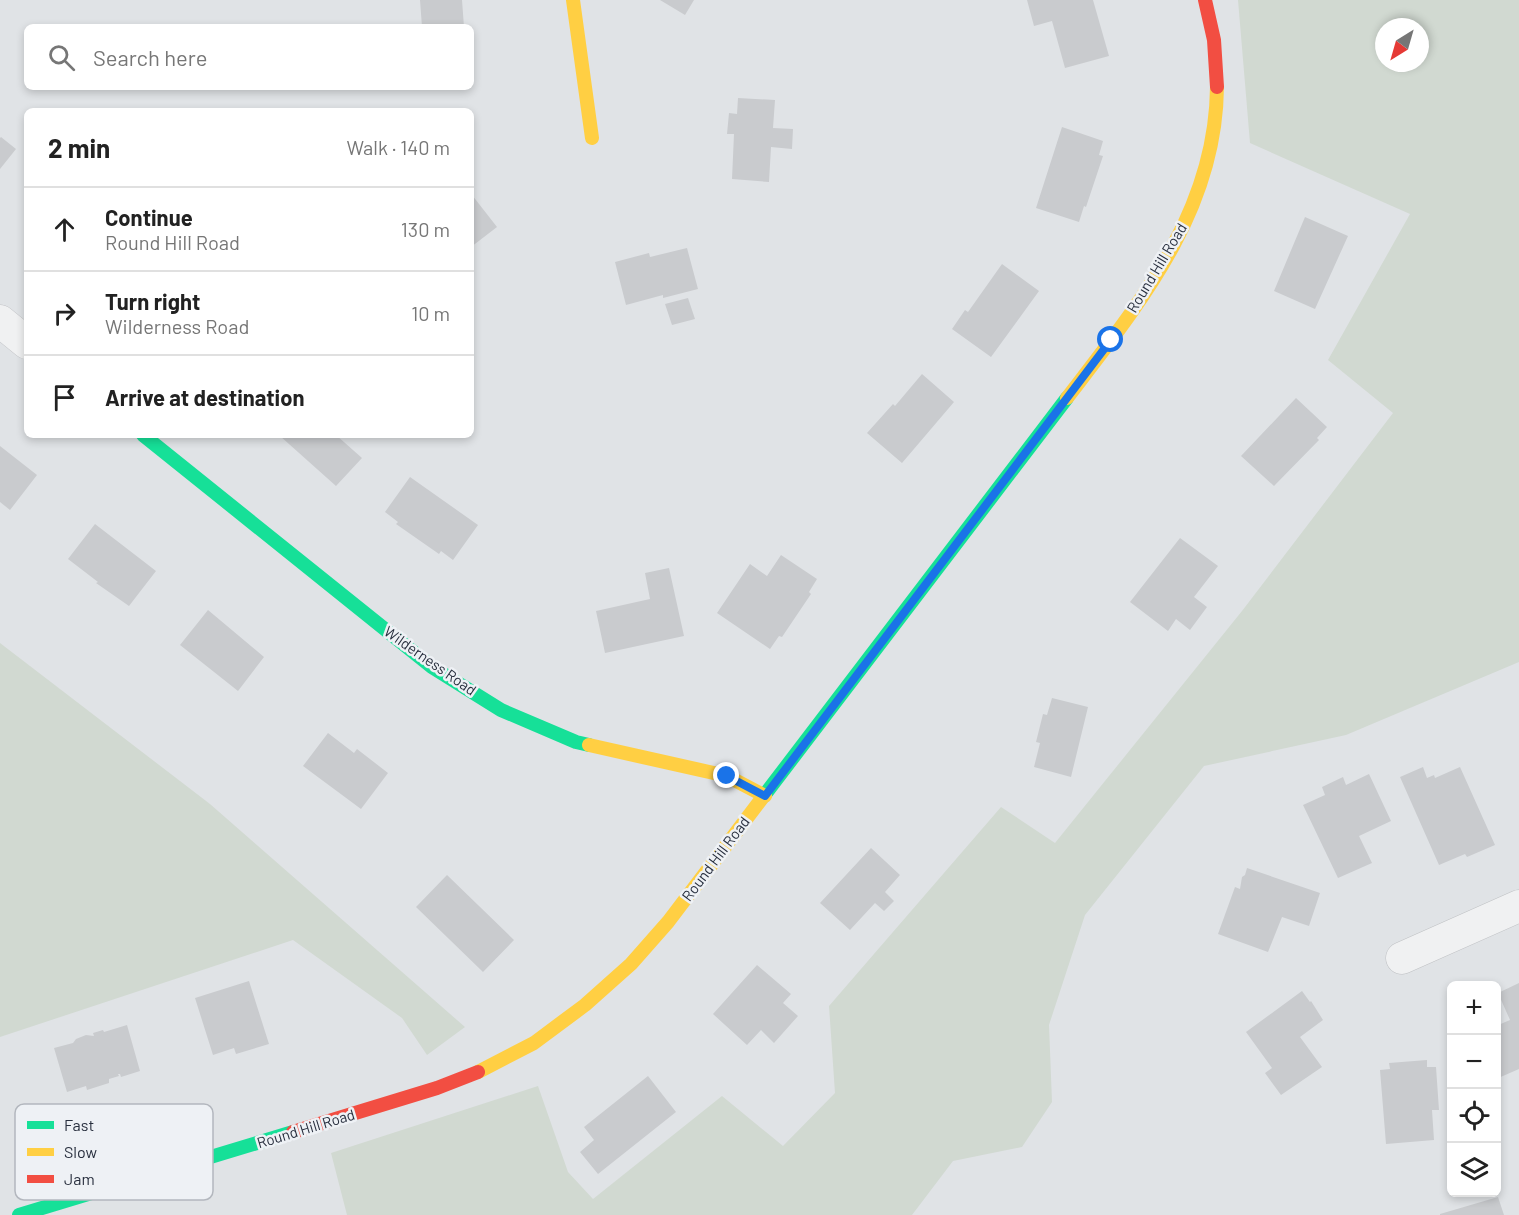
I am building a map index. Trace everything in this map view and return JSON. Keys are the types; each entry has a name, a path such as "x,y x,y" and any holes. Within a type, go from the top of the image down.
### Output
{"street":[{"path":"573,0 592,138"},
{"name":"Round Hill Road","path":"213,1157 427,1092 483,1070 534,1043 585,1005 631,964 668,922 1111,340 1154,280 1179,238 1196,200 1214,125 1216,90 1214,41 1204,0"},
{"path":"0,321 24,341"},
{"name":"Wilderness Road","path":"147,438 432,667 501,710 576,742 727,776 765,796"},
{"path":"1402,958 1519,906"},
{"name":"Round Hill Road","path":"19,1215 69,1200"}],"shaded area":[{"path":"1238,0 1519,0 1519,662 1346,735 1204,766 1085,915 1049,1025 1052,1102 1022,1147 953,1161 912,1215 347,1215 331,1153 538,1086 568,1172 593,1199 722,1096 783,1146 835,1093 829,1006 1001,807 1055,843 1242,611 1393,413 1328,360 1410,214 1250,143"},
{"path":"0,643 210,804 465,1027 427,1055 402,1018 293,940 0,1037"}],"building":[{"path":"420,0 462,0 464,24 422,24"},
{"path":"660,0 694,0 685,15"},
{"path":"1027,0 1093,0 1109,56 1065,68 1052,21 1034,26"},
{"path":"738,98 775,100 773,128 793,129 792,149 771,147 769,182 732,179 734,134 727,134 729,113 737,114"},
{"path":"1062,127 1103,141 1099,155 1103,156 1079,222 1036,208"},
{"path":"0,138 16,149 0,169"},
{"path":"474,198 497,227 474,245"},
{"path":"1305,217 1348,236 1315,309 1274,291"},
{"path":"687,248 698,289 626,305 615,262 649,253 650,257"},
{"path":"1002,264 1039,291 991,357 952,329 965,310 968,312"},
{"path":"688,298 695,319 672,325 665,304"},
{"path":"922,374 954,402 902,463 867,433 893,404 895,406"},
{"path":"1296,398 1327,427 1317,438 1319,440 1274,486 1241,456"},
{"path":"282,438 339,438 362,458 336,486"},
{"path":"0,446 37,475 10,510 0,502"},
{"path":"410,477 478,525 453,560 441,551 439,554 396,524 398,522 385,512"},
{"path":"95,524 156,571 129,606 96,583 98,582 68,559"},
{"path":"1180,538 1218,566 1194,597 1207,607 1190,630 1176,619 1168,631 1130,602"},
{"path":"781,555 817,579 809,592 811,594 782,637 779,636 770,649 717,613 750,564 767,576"},
{"path":"669,568 684,636 605,653 596,611 650,599 645,573"},
{"path":"208,610 264,657 238,691 180,645"},
{"path":"1052,698 1088,707 1071,777 1034,767 1040,743 1036,742 1043,714 1047,715"},
{"path":"328,733 354,753 357,749 388,773 361,809 303,766"},
{"path":"1423,767 1427,778 1434,775 1435,778 1460,767 1495,845 1467,857 1465,854 1439,865 1400,777"},
{"path":"1369,774 1391,821 1359,836 1372,863 1338,878 1303,805 1325,795 1322,787 1343,777 1346,785"},
{"path":"871,848 900,875 885,892 894,901 884,911 875,903 850,930 820,903"},
{"path":"1247,868 1320,893 1309,926 1282,917 1268,952 1218,934 1235,887 1240,889 1242,877"},
{"path":"447,875 514,940 483,972 416,907"},
{"path":"757,965 791,994 783,1003 798,1016 774,1043 761,1030 747,1045 713,1014"},
{"path":"249,981 269,1044 236,1054 234,1048 213,1055 195,998"},
{"path":"1519,983 1519,1069 1501,1077 1501,1024 1510,1020 1501,1000 1501,992"},
{"path":"1302,991 1323,1020 1300,1037 1322,1067 1281,1095 1265,1073 1272,1068 1246,1032"},
{"path":"127,1025 140,1071 121,1077 118,1074 119,1076 109,1079 109,1083 87,1090 86,1086 67,1092 54,1048 73,1043 76,1039 86,1035 94,1036 93,1033"},
{"path":"1427,1060 1427,1067 1436,1067 1439,1110 1432,1110 1434,1140 1386,1144 1380,1070 1390,1069 1389,1063"},
{"path":"648,1076 676,1112 598,1174 580,1152 594,1140 584,1127"},
{"path":"1498,1197 1504,1215 1440,1215"}],"traffic: fast":[{"path":"763,797 1067,398"},
{"path":"147,438 432,667 501,710 576,742 589,745"},
{"path":"213,1156 293,1132"},
{"path":"19,1215 69,1200"}],"traffic: slow":[{"path":"573,0 592,138"},
{"path":"1067,398 1146,291 1169,254 1188,216 1203,175 1213,132 1217,87"},
{"path":"589,745 727,776 765,796"},
{"path":"478,1072 534,1043 585,1005 631,964 668,922 763,797"}],"traffic: jam":[{"path":"1205,0 1214,40 1217,87"},
{"path":"293,1132 437,1088 478,1072"}],"route":[{"path":"727,776 765,796 1111,340"}]}
